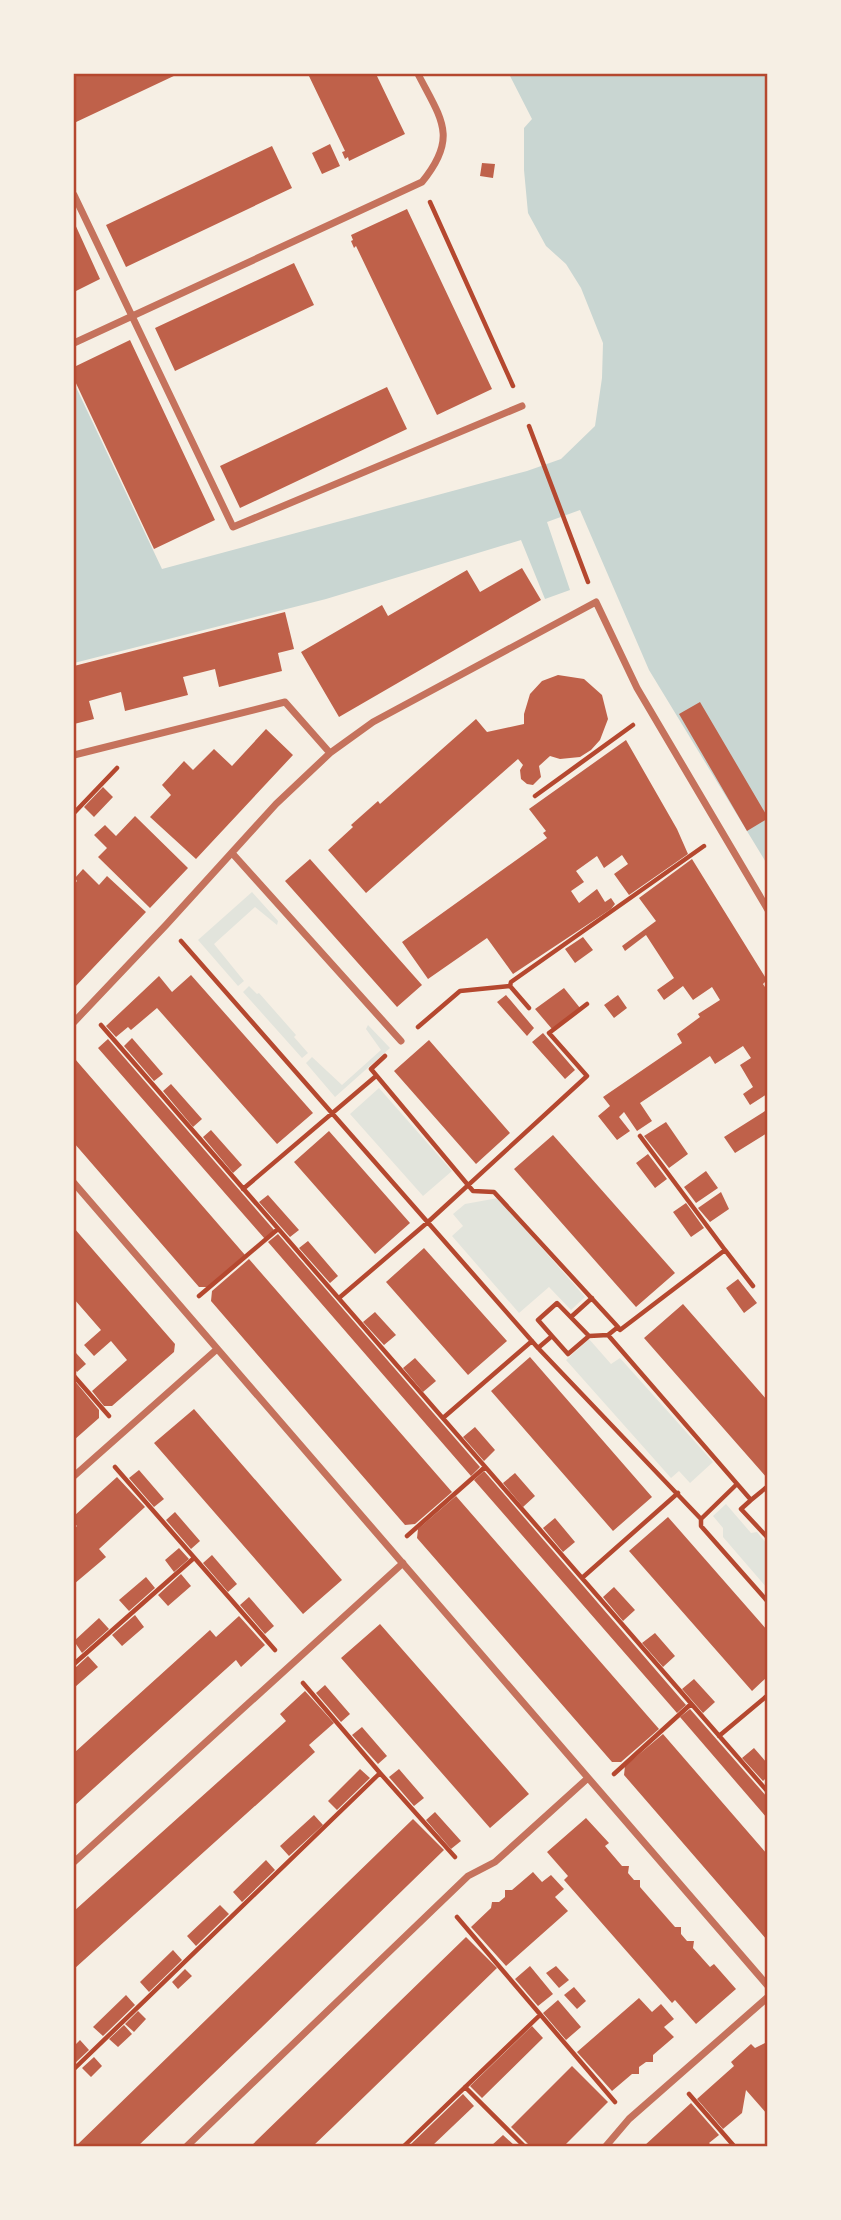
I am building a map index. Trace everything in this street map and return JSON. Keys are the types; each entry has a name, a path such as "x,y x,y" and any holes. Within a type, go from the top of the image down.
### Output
{"street":[{"path":"74,343 422,182 440,155 444,125 418,74"},
{"path":"74,195 233,527 522,406"},
{"path":"74,1022 276,804 330,753 373,722 596,602 637,688 768,911"},
{"path":"74,755 285,702 330,753"},
{"path":"232,853 401,1041"},
{"path":"74,1183 768,1986"},
{"path":"74,1476 216,1350"},
{"path":"74,1861 403,1563"},
{"path":"187,2147 471,1874 495,1861 588,1778"},
{"path":"606,2147 629,2119 768,1997"}],"path":[{"path":"422,182 522,406 596,602"},
{"path":"535,796 627,729 653,714"},
{"path":"74,813 148,736"},
{"path":"510,986 511,982 722,833"},
{"path":"166,925 538,1348 678,1493 701,1519 701,1527 768,1602"},
{"path":"510,986 529,1008"},
{"path":"510,986 460,990 370,1069 472,1191 494,1192 620,1330 724,1250"},
{"path":"339,1298 428,1222 587,1076 549,1033 587,1004"},
{"path":"87,1008 768,1792"},
{"path":"243,1189 376,1076"},
{"path":"640,1136 753,1286"},
{"path":"183,1310 278,1229"},
{"path":"571,1317 592,1298"},
{"path":"589,1336 557,1303 538,1320 568,1354 589,1336 608,1335 618,1327"},
{"path":"608,1335 751,1500"},
{"path":"538,1348 552,1336"},
{"path":"443,1418 532,1341"},
{"path":"74,1376 124,1432"},
{"path":"102,1452 471,1874"},
{"path":"391,1550 485,1467"},
{"path":"701,1519 737,1484"},
{"path":"768,1486 741,1509 768,1538"},
{"path":"582,1578 678,1493"},
{"path":"74,1664 194,1558"},
{"path":"719,1736 768,1695"},
{"path":"597,1789 691,1704"},
{"path":"74,2069 380,1773"},
{"path":"442,1901 629,2119"},
{"path":"404,2147 540,2015"},
{"path":"675,2078 734,2147"},
{"path":"465,2087 524,2147"}],"shaded area":[{"path":"509,74 767,74 767,864 649,670 580,510 547,522 570,590 545,599 521,540 326,599 74,663 74,383 162,569 527,471 561,459 595,426 602,378 603,343 581,288 566,264 546,246 528,213 524,128 532,119"},
{"path":"252,892 278,921 277,925 255,907 214,944 244,981 238,986 198,940"},
{"path":"249,986 259,993 296,1035 294,1037 308,1053 302,1058 243,992"},
{"path":"368,1025 390,1048 335,1097 306,1063 312,1057 342,1085 381,1050 366,1029"},
{"path":"379,1088 452,1171 423,1196 350,1114"},
{"path":"498,1198 585,1297 571,1310 549,1287 519,1313 452,1236 463,1226 453,1214 465,1204"},
{"path":"589,1339 611,1364 620,1358 713,1462 690,1483 679,1471 671,1478 566,1360"},
{"path":"726,1504 751,1533 757,1532 767,1544 767,1588 723,1537 723,1528 713,1516"}],"building":[{"path":"74,74 178,74 74,123"},
{"path":"308,74 376,74 405,134 349,161 348,157 345,159 342,152 345,151"},
{"path":"330,144 340,166 322,174 312,153"},
{"path":"272,146 292,188 126,267 106,225"},
{"path":"482,163 495,164 493,178 480,176"},
{"path":"407,209 492,389 437,415 356,246 354,248 351,241 351,235"},
{"path":"74,222 100,279 74,292"},
{"path":"294,263 314,305 175,371 155,328"},
{"path":"130,340 215,520 154,549 74,379 74,367"},
{"path":"387,387 407,429 240,508 220,466"},
{"path":"522,568 541,600 339,717 301,652 382,605 388,616 467,570 480,592"},
{"path":"285,612 294,649 278,653 282,671 219,687 215,669 183,677 188,695 125,711 121,692 89,701 94,719 74,724 74,666"},
{"path":"558,675 584,679 602,695 608,719 600,740 580,757 560,759 550,756 539,766 541,777 533,785 521,779 520,770 523,765 518,759 366,893 328,850 378,801 380,804 476,719 487,732 524,724 530,694 542,681"},
{"path":"700,702 767,816 767,819 747,831 679,714"},
{"path":"266,729 293,755 196,859 150,817 171,795 162,785 184,761 193,770 214,749 232,766"},
{"path":"626,740 677,829 688,854 629,895 614,874 628,864 622,855 604,868 597,856 576,871 584,882 571,891 579,903 597,889 605,902 611,898 615,904 611,909 513,974 487,938 428,979 402,942 547,838 543,833 546,831 529,809"},
{"path":"103,787 113,797 94,817 84,807"},
{"path":"135,816 188,868 150,908 98,857 107,848 94,835 105,825 116,836"},
{"path":"310,859 422,985 397,1007 285,881"},
{"path":"692,859 767,980 763,984 767,990 767,1094 750,1105 743,1094 753,1087 740,1065 751,1058 743,1046 715,1064 710,1056 640,1103 652,1121 637,1131 624,1112 619,1117 630,1131 617,1140 598,1116 610,1106 603,1097 682,1043 677,1034 700,1017 698,1014 720,1000 712,987 693,1000 683,986 664,1000 657,990 674,978 646,935 625,951 622,946 656,921 639,898"},
{"path":"83,869 99,885 107,876 146,912 74,988 74,885 77,881 75,878"},
{"path":"583,937 593,950 575,963 565,949"},
{"path":"191,975 313,1113 277,1144 157,1008 131,1030 128,1027 116,1037 106,1026 159,976 172,992"},
{"path":"564,988 580,1008 552,1029 535,1009"},
{"path":"506,995 534,1028 527,1036 497,1002"},
{"path":"618,995 627,1008 614,1018 604,1005"},
{"path":"543,1033 575,1070 565,1079 532,1042"},
{"path":"132,1038 163,1074 154,1081 124,1046"},
{"path":"108,1039 274,1230 265,1239 98,1048"},
{"path":"429,1040 510,1133 476,1164 394,1071"},
{"path":"75,1059 245,1255 208,1287 199,1287 74,1143"},
{"path":"171,1084 202,1119 193,1127 163,1091"},
{"path":"765,1111 767,1133 735,1153 724,1137"},
{"path":"666,1122 688,1154 669,1168 644,1136"},
{"path":"211,1130 242,1165 233,1173 203,1137"},
{"path":"329,1131 410,1223 375,1254 294,1162"},
{"path":"553,1135 675,1273 636,1307 514,1169"},
{"path":"648,1154 667,1179 655,1188 636,1163"},
{"path":"706,1171 718,1188 696,1203 684,1187"},
{"path":"721,1192 729,1209 710,1222 698,1208"},
{"path":"268,1195 299,1230 290,1237 259,1202"},
{"path":"686,1203 704,1228 691,1237 673,1212"},
{"path":"74,1228 175,1344 174,1352 112,1406 104,1406 92,1391 127,1360 111,1341 94,1356 84,1345 101,1330 74,1299"},
{"path":"278,1234 480,1467 471,1476 268,1242"},
{"path":"308,1241 338,1276 330,1283 299,1248"},
{"path":"424,1248 507,1341 468,1375 386,1282"},
{"path":"249,1259 452,1492 415,1524 405,1525 211,1301 212,1291"},
{"path":"738,1279 757,1303 744,1313 726,1288"},
{"path":"683,1304 767,1400 767,1478 644,1338"},
{"path":"375,1312 396,1335 384,1345 363,1322"},
{"path":"76,1353 86,1364 77,1372 74,1368"},
{"path":"530,1357 652,1497 613,1531 491,1391"},
{"path":"415,1358 436,1381 423,1392 403,1368"},
{"path":"74,1380 99,1410 99,1418 74,1440"},
{"path":"194,1409 342,1580 303,1614 154,1443"},
{"path":"475,1427 495,1450 484,1461 463,1437"},
{"path":"139,1470 164,1499 154,1507 129,1478"},
{"path":"484,1471 686,1705 677,1713 474,1480"},
{"path":"515,1473 535,1496 523,1507 503,1483"},
{"path":"117,1477 145,1507 99,1549 106,1557 74,1584 74,1529 77,1526 74,1516"},
{"path":"456,1496 659,1729 621,1762 612,1762 417,1538 418,1529"},
{"path":"175,1512 200,1541 191,1549 166,1520"},
{"path":"668,1517 767,1630 767,1677 752,1691 629,1551"},
{"path":"555,1518 575,1542 563,1552 543,1528"},
{"path":"179,1548 189,1559 174,1572 165,1560"},
{"path":"212,1555 237,1584 228,1592 203,1563"},
{"path":"181,1574 191,1586 168,1606 158,1595"},
{"path":"146,1577 155,1588 129,1611 119,1600"},
{"path":"614,1587 635,1610 623,1621 603,1597"},
{"path":"249,1597 274,1626 265,1634 240,1605"},
{"path":"135,1615 144,1627 122,1646 112,1635"},
{"path":"239,1616 265,1645 241,1667 236,1660 74,1806 74,1753 210,1630 216,1637"},
{"path":"99,1618 109,1629 82,1653 74,1641"},
{"path":"380,1624 529,1794 490,1828 341,1658"},
{"path":"655,1633 675,1656 663,1667 642,1643"},
{"path":"88,1656 98,1667 75,1687 74,1669"},
{"path":"694,1679 715,1702 703,1713 682,1689"},
{"path":"325,1685 350,1714 341,1722 316,1693"},
{"path":"305,1691 334,1723 309,1745 315,1752 74,1969 74,1911 286,1721 280,1714"},
{"path":"690,1709 767,1797 767,1818 680,1717"},
{"path":"362,1727 387,1756 378,1764 352,1735"},
{"path":"663,1734 767,1854 767,1940 624,1775 625,1766"},
{"path":"754,1748 767,1763 767,1777 763,1781 742,1758"},
{"path":"360,1769 370,1778 337,1810 328,1801"},
{"path":"399,1769 424,1798 414,1806 389,1777"},
{"path":"435,1812 461,1841 451,1849 426,1820"},
{"path":"314,1815 323,1825 289,1856 280,1846"},
{"path":"586,1818 609,1843 605,1846 622,1866 629,1866 628,1873 634,1880 640,1880 640,1887 675,1927 681,1927 681,1934 687,1941 694,1941 693,1948 710,1967 714,1964 736,1989 696,2024 675,2000 672,2003 564,1880 568,1876 547,1852"},
{"path":"413,1819 444,1850 261,2028 138,2146 76,2146"},
{"path":"266,1860 275,1870 242,1902 233,1892"},
{"path":"533,1872 542,1882 551,1875 564,1889 555,1897 568,1911 506,1966 471,1927 491,1908 492,1902 499,1902 505,1897 505,1890 512,1890"},
{"path":"220,1905 229,1914 196,1946 187,1936"},
{"path":"466,1937 497,1968 313,2146 251,2146"},
{"path":"173,1950 182,1960 149,1992 140,1982"},
{"path":"530,1966 553,1994 538,2006 515,1979"},
{"path":"556,1966 569,1980 559,1988 546,1973"},
{"path":"185,1969 192,1976 178,1989 172,1982"},
{"path":"574,1987 586,2001 577,2009 564,1995"},
{"path":"126,1995 135,2005 103,2036 93,2027"},
{"path":"639,1998 652,2012 661,2004 674,2019 664,2027 674,2037 653,2055 653,2062 646,2062 639,2067 639,2074 632,2074 612,2091 577,2052"},
{"path":"558,2000 581,2027 566,2040 543,2013"},
{"path":"138,2011 146,2019 134,2032 125,2024"},
{"path":"124,2025 132,2034 118,2047 109,2039"},
{"path":"532,2026 543,2038 482,2098 470,2086"},
{"path":"80,2040 89,2050 74,2064 74,2046"},
{"path":"767,2042 767,2114 746,2090 742,2113 723,2129 697,2099 734,2066 731,2062 751,2044 755,2048"},
{"path":"94,2057 102,2066 91,2077 82,2068"},
{"path":"572,2066 608,2102 564,2146 530,2146 511,2127"},
{"path":"463,2094 474,2106 432,2146 409,2146"},
{"path":"691,2103 719,2135 709,2143 712,2146 644,2146"},
{"path":"503,2135 515,2146 491,2146"}]}
